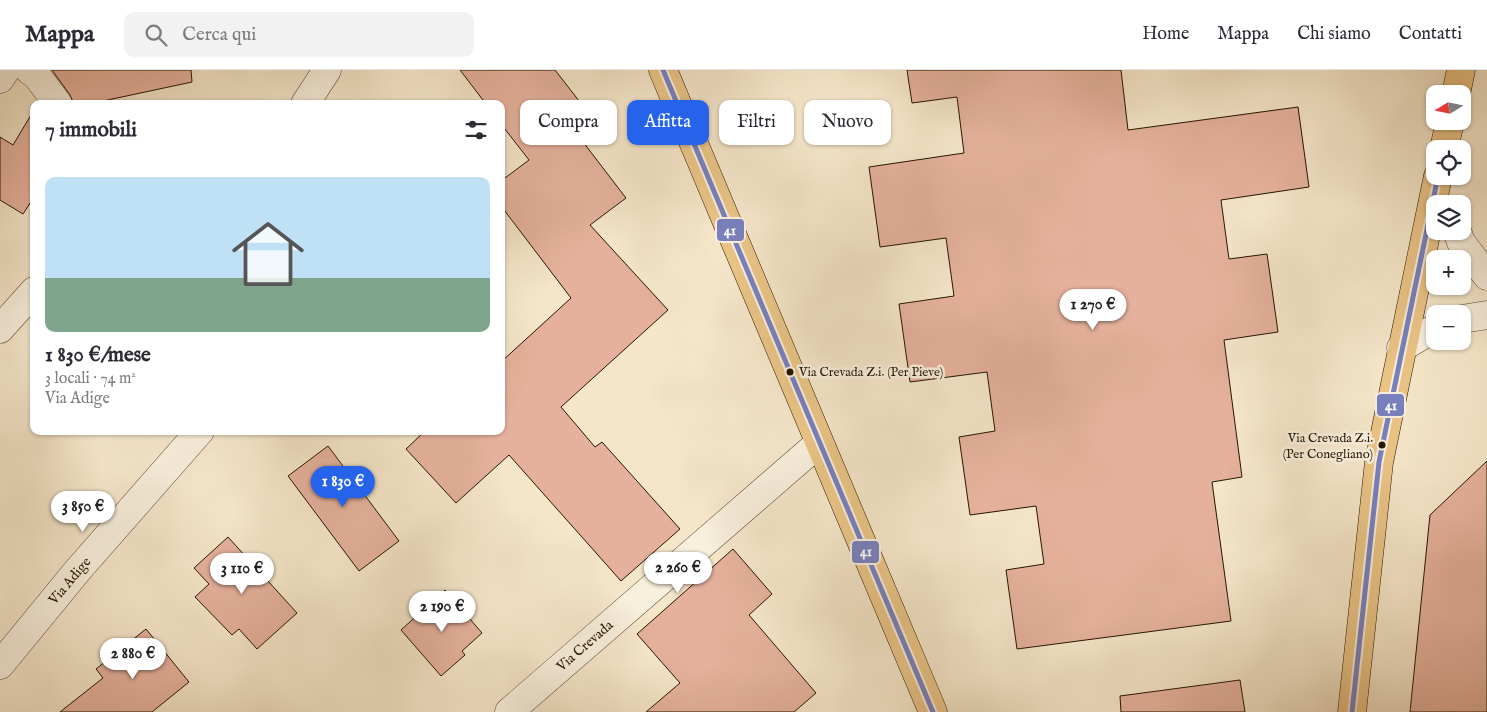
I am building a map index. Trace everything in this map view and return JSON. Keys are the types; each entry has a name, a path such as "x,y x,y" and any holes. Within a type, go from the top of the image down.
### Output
{"main road":[{"path":"663,70 933,712"},
{"path":"1458,85 1461,70"},
{"path":"1352,712 1379,462 1436,185"}],"street":[{"path":"0,79 6,70"},
{"path":"29,70 37,76 55,100"},
{"path":"307,100 327,70"},
{"path":"1460,240 1487,276"},
{"path":"0,329 30,295"},
{"path":"1471,318 1487,315"},
{"path":"1402,348 1426,333"},
{"name":"Via Adige","path":"0,665 78,570 196,435"},
{"name":"Via Crevada","path":"509,712 819,443"}],"building":[{"path":"52,70 191,70 192,82 108,100 72,100"},
{"path":"460,70 555,70 578,100 520,100 520,145 585,145 626,198 590,225 668,310 561,407 595,447 602,442 680,529 621,581 509,455 456,503 406,449 421,435 505,435 505,358 571,298 505,211 505,178 529,160 505,129 505,100 483,100"},
{"path":"907,70 1121,70 1128,130 1298,107 1309,187 1221,200 1229,259 1267,254 1278,332 1224,340 1242,477 1212,482 1231,621 1017,649 1006,570 1044,564 1036,506 970,515 959,437 995,431 987,372 910,382 899,304 954,296 946,238 880,247 869,167 964,153 957,97 912,103"},
{"path":"30,117 30,203 23,214 0,200 0,137 13,145"},
{"path":"328,446 399,541 359,571 288,476"},
{"path":"1487,461 1487,712 1410,712 1430,515"},
{"path":"228,537 297,613 257,649 239,629 232,635 195,597 209,584 194,568"},
{"path":"733,549 772,594 749,615 816,693 794,712 646,712 680,683 637,634"},
{"path":"445,590 482,633 462,651 465,655 441,676 401,630"},
{"path":"146,629 189,682 152,712 60,712 103,678 96,669"},
{"path":"1240,680 1245,712 1121,712 1120,696"}],"transit line":[{"name":"41","path":"663,70 933,712"},
{"name":"41","path":"1352,712 1379,462 1436,185"}],"place":[{"name":"Via Crevada Z.i. (Per Pieve)","path":"790,372"},
{"name":"Via Crevada Z.i. (Per Conegliano)","path":"1382,445"}]}
